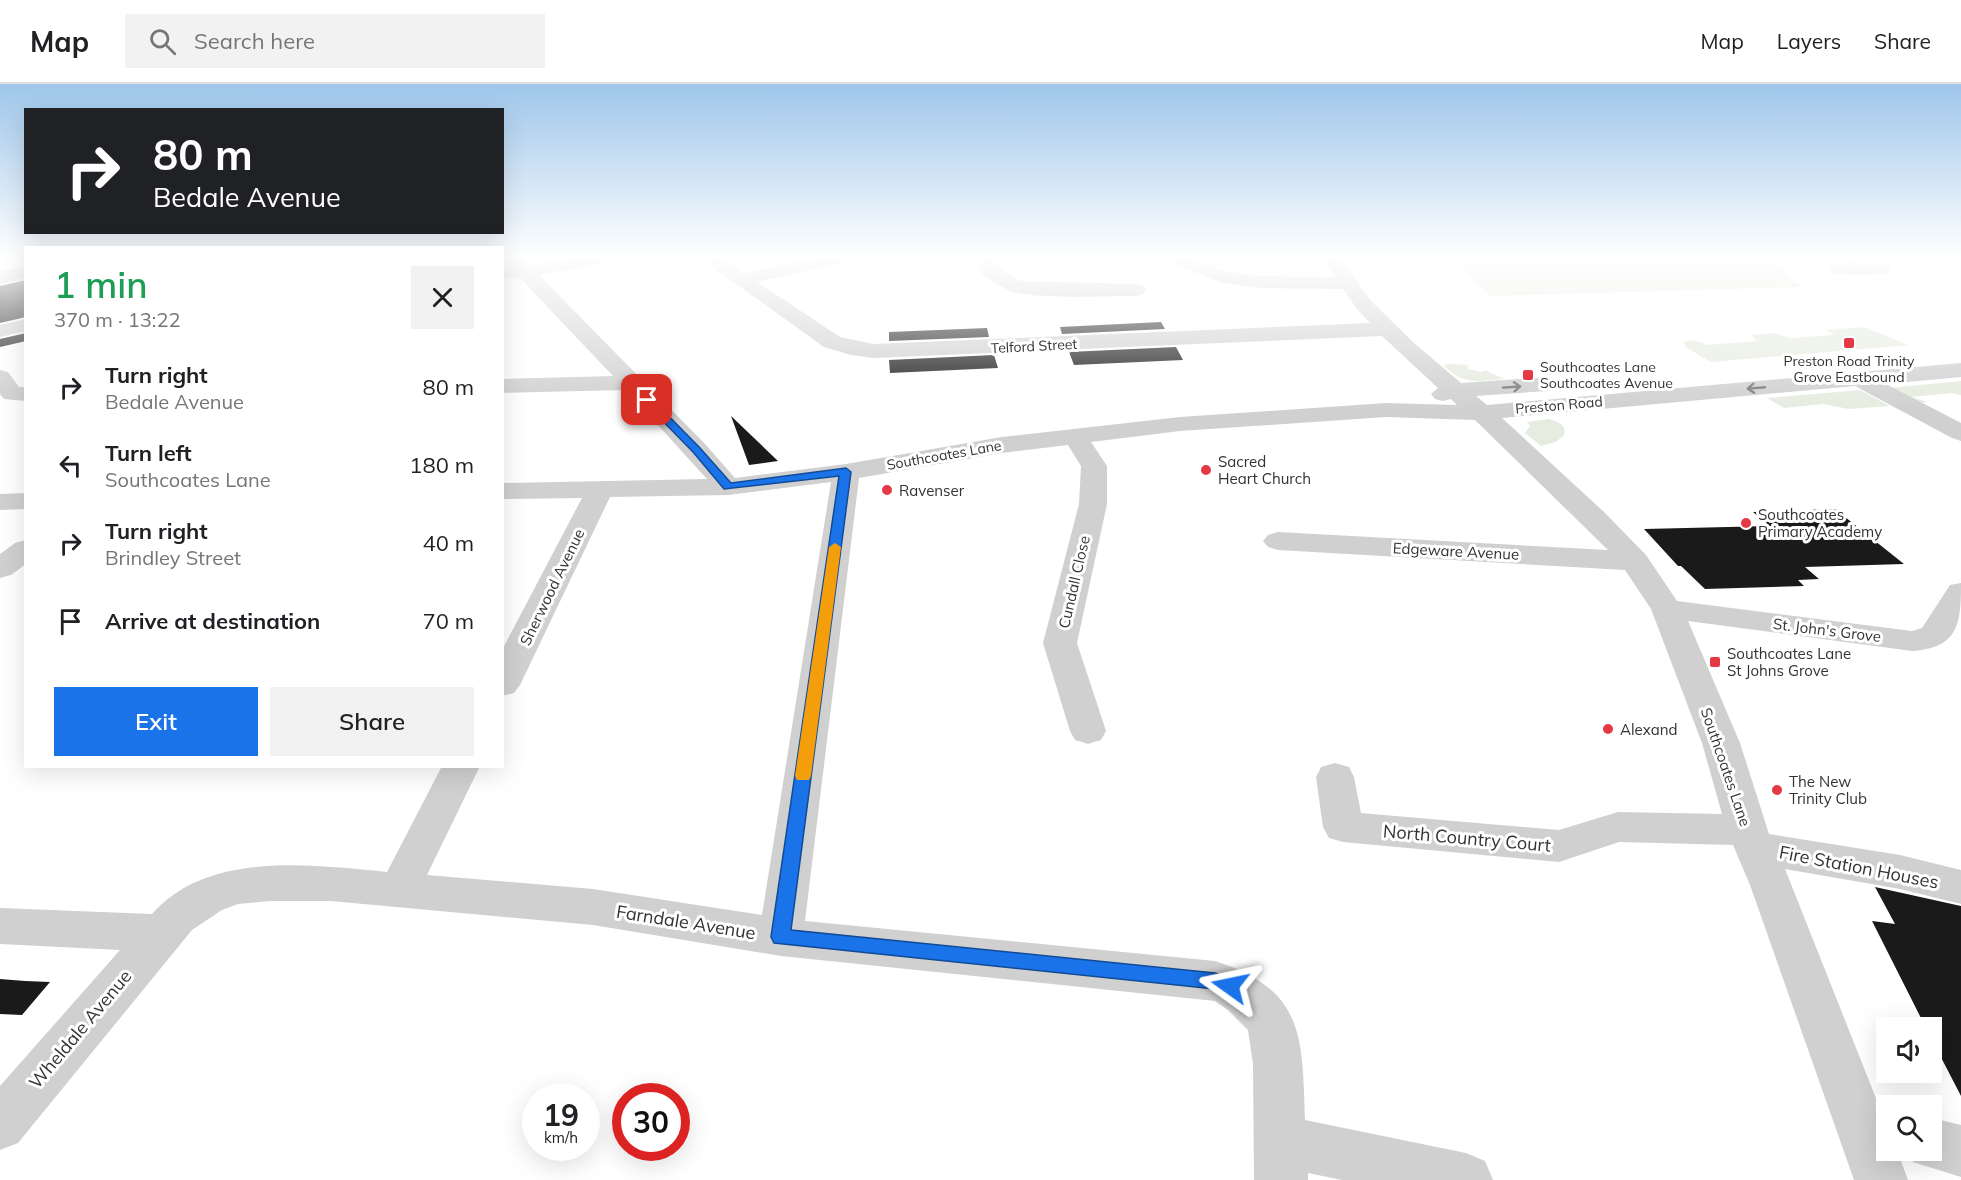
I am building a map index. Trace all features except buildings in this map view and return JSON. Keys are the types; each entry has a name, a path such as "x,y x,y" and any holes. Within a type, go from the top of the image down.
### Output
{"street":[{"path":"559,307 696,450 728,487"},
{"name":"Telford Street","path":"782,307 832,342 851,348 874,351 959,350 1388,329"},
{"path":"1366,307 1467,402"},
{"path":"0,332 24,326"},
{"name":"Preston Road","path":"1612,380 1961,351"},
{"name":"Preston Road","path":"1467,402 1859,379 1961,370"},
{"path":"1859,379 1961,433"},
{"path":"504,386 631,383"},
{"name":"Preston Road","path":"1467,402 1565,383"},
{"name":"Southcoates Lane","path":"504,491 728,487 846,472 1074,435 1180,424 1467,402"},
{"name":"Southcoates Lane","path":"1386,410 1467,402 1509,436 1594,518 1635,561 1667,609 1721,743 1752,839 1874,1128 1881,1180"},
{"name":"Cundall Close","path":"1074,435 1094,466 1093,504 1060,643 1088,731"},
{"path":"781,937 846,472"},
{"name":"Sherwood Avenue","path":"504,681 600,489"},
{"path":"0,502 24,501"},
{"name":"Edgeware Avenue","path":"1278,541 1635,561"},
{"path":"0,569 24,551"},
{"name":"St. John's Grove","path":"1667,609 1912,641 1927,640 1934,635 1961,592"},
{"path":"398,891 460,768"},
{"name":"North Country Court","path":"1335,777 1343,827 1559,846 1618,827 1752,839"},
{"name":"Fire Station Houses","path":"1752,839 1961,887"},
{"name":"Farndale Avenue","path":"160,933 176,917 195,904 227,889 288,883 331,884 593,907 781,937 1215,981 1230,986 1257,1005 1270,1021 1278,1064 1282,1160"},
{"path":"0,926 160,933"},
{"name":"Wheldale Avenue","path":"0,1125 160,933"},
{"path":"1942,1146 1961,1151"},
{"path":"1282,1160 1466,1180"}],"shaded area":[{"path":"1865,327 1908,345 1711,362 1687,348 1683,342 1694,340 1707,345 1757,341 1751,335 1773,333 1790,338 1834,335 1826,330"},
{"path":"1443,365 1468,365 1467,369 1482,372 1485,370 1504,379 1471,381 1464,379"},
{"path":"1961,381 1961,395 1952,393 1911,397 1928,402 1917,403 1888,388"},
{"path":"1860,390 1890,406 1849,409 1823,404 1784,408 1767,398"},
{"path":"1549,419 1563,425 1564,435 1556,442 1541,446 1525,433 1530,426 1527,422"}],"slow traffic":[{"path":"803,776 835,547"}],"place":[{"name":"Preston Road Trinity Grove Eastbound","path":"1849,343"},
{"name":"Southcoates Lane Southcoates Avenue","path":"1528,375"},
{"name":"Sacred Heart Church","path":"1206,470"},
{"name":"Ravenser","path":"887,490"},
{"name":"Southcoates Primary Academy","path":"1746,523"},
{"name":"Southcoates Lane St Johns Grove","path":"1715,662"},
{"name":"Alexand","path":"1608,729"},
{"name":"The New Trinity Club","path":"1777,790"}],"route":[{"path":"647,400 728,487 846,472 781,937 1215,981 1230,986"}]}
